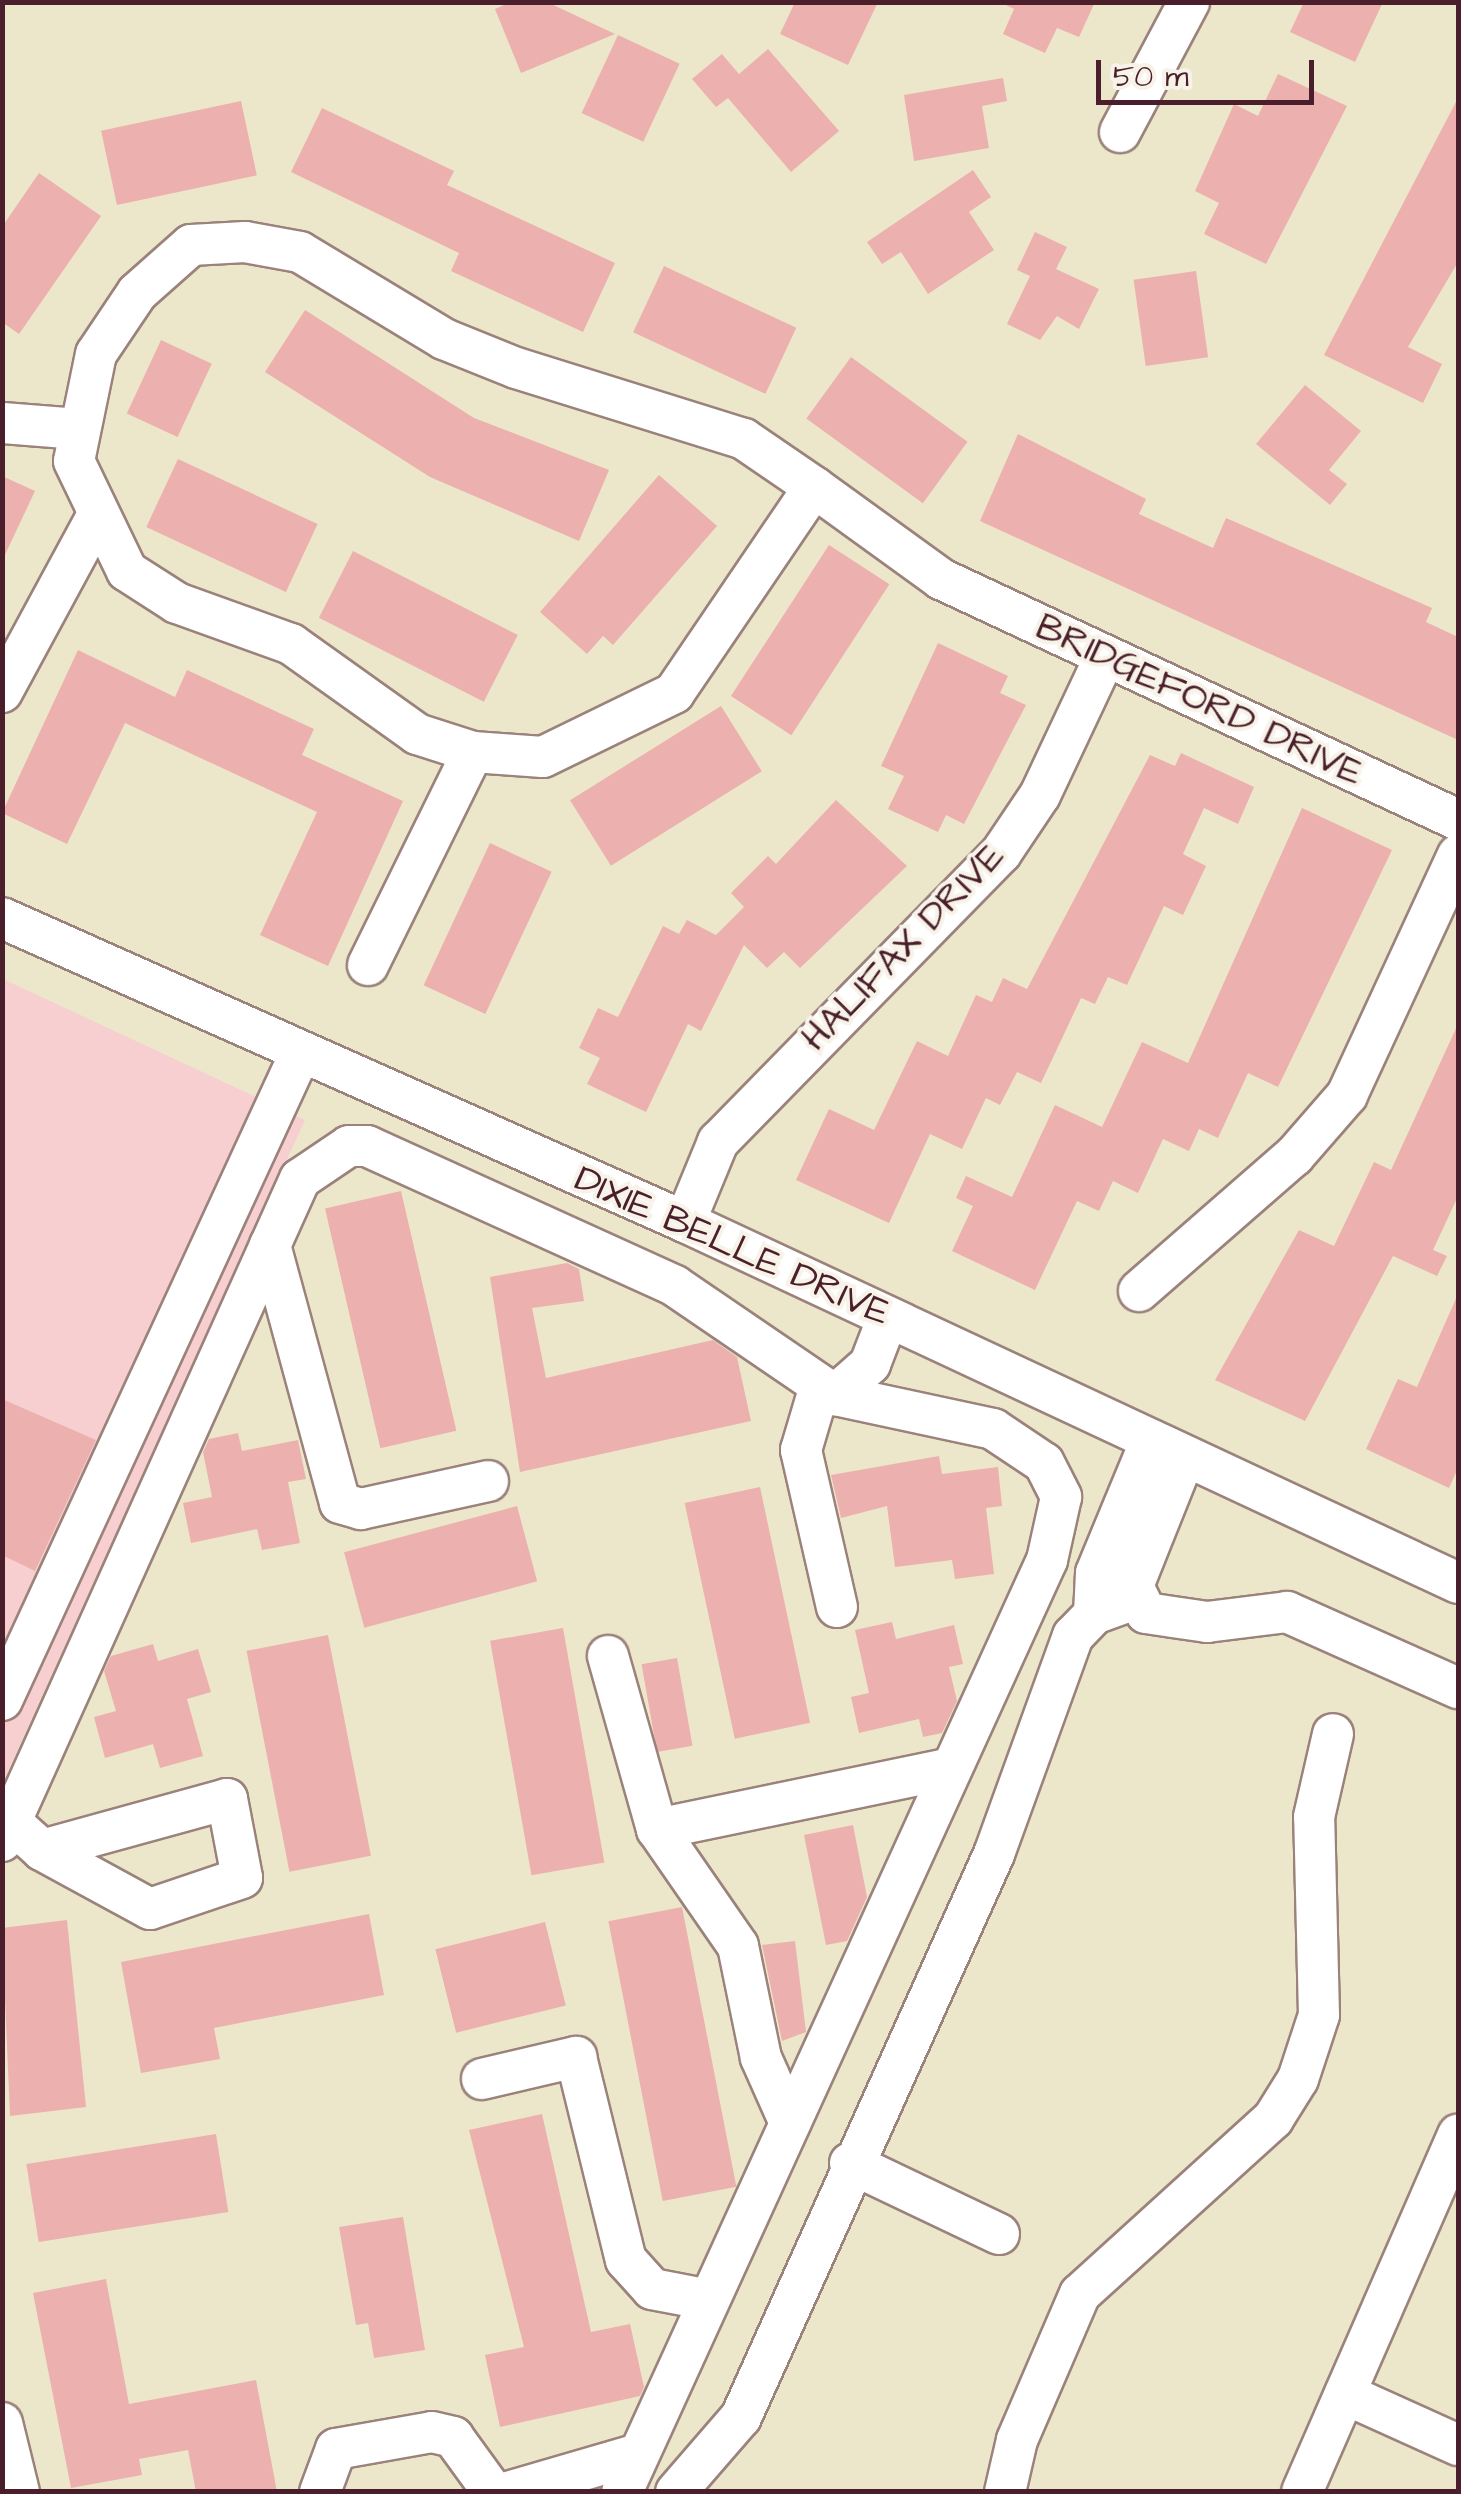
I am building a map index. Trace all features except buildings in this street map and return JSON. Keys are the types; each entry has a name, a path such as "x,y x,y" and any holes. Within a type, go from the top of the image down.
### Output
{"street":[{"path":"1120,132 1189,2"},
{"name":"BRIDGEFORD DRIVE","path":"814,487 674,692 544,757 473,752 417,734 291,644 177,603 127,571 95,520 74,462 96,354 136,293 191,245 244,242 300,252 444,339 516,368 744,438 814,487 941,579 1458,820"},
{"path":"2,423 78,430"},
{"path":"2,692 95,520"},
{"name":"HALIFAX DRIVE","path":"685,1222 718,1142 1001,853 1040,795 1104,658"},
{"path":"368,964 473,752"},
{"path":"1139,1291 1294,1156 1346,1095 1458,855"},
{"name":"DIXIE BELLE DRIVE","path":"2,918 299,1056 685,1222 1458,1584"},
{"path":"2,1700 299,1056"},
{"path":"42,1850 7,1831 300,1179 330,1153 366,1146 676,1286 827,1390 992,1429 1055,1476 1058,1530 622,2492"},
{"path":"270,1245 340,1502 360,1509 488,1482"},
{"path":"838,1607 802,1450 827,1390 870,1364 888,1317"},
{"path":"1168,1448 1135,1599 1146,1613 1207,1622 1287,1612 1458,1688"},
{"path":"1094,1614 1096,1573 1168,1448"},
{"path":"676,2492 741,2417 850,2163 994,1854 1073,1636 1094,1614 1135,1599"},
{"path":"608,1656 657,1829 738,1946 760,2058 790,2123"},
{"path":"1005,2492 1017,2440 1080,2294 1273,2120 1298,2079 1319,2015 1314,1817 1333,1734"},
{"path":"657,1829 951,1768"},
{"path":"482,2079 576,2056 626,2260 652,2289 709,2300"},
{"path":"1302,2492 1458,2134"},
{"path":"850,2163 999,2234"},
{"path":"1344,2394 1458,2444"},
{"path":"2,2423 18,2492"},
{"path":"320,2492 336,2448 432,2432 452,2437 493,2492"},
{"path":"508,2492 638,2454"}],"shaded area":[{"path":"3,979 305,1120 3,1782"}]}
